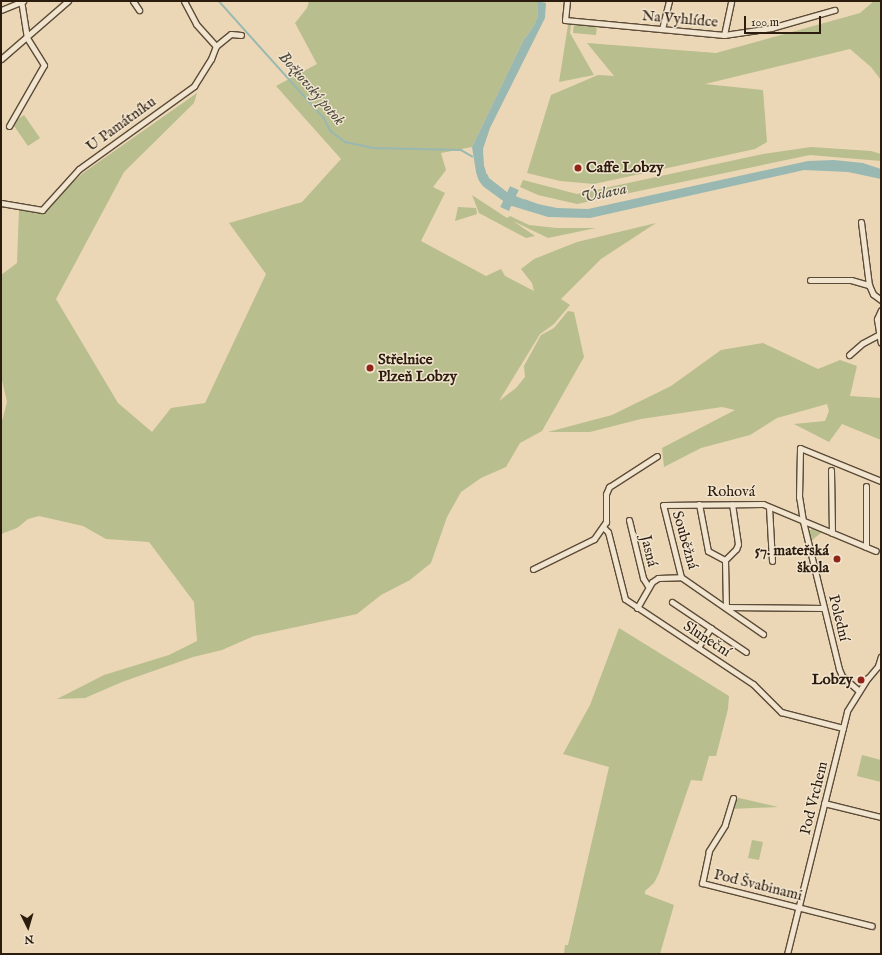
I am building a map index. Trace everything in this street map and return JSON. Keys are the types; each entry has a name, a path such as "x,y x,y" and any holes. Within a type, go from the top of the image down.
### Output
{"street":[{"path":"1,59 68,1"},
{"path":"133,1 139,10"},
{"path":"184,1 196,24 216,46"},
{"name":"Na Vyhlídce","path":"567,1 565,20 724,35 771,28 834,10"},
{"path":"662,29 669,1"},
{"path":"724,35 732,1"},
{"path":"1,10 22,2 27,38 44,65 9,126"},
{"name":"U Památníku","path":"1,203 42,210 80,169 194,86 211,59 216,46 231,34 241,35"},
{"path":"861,222 869,285 873,294 881,300"},
{"path":"810,280 851,280 869,285"},
{"path":"881,310 877,320 878,335 881,342"},
{"path":"849,355 863,343 878,335"},
{"name":"Polední","path":"859,691 842,676 824,608 803,521 800,497 800,448 881,480"},
{"path":"533,569 588,543 603,527 609,487 657,456"},
{"path":"830,470 832,533"},
{"path":"866,486 866,547"},
{"path":"699,504 708,551 725,560"},
{"path":"732,504 738,544 736,549 725,560 726,607 824,608"},
{"name":"Rohová","path":"663,505 763,504 769,507 772,561"},
{"name":"Souběžná","path":"663,505 681,577 763,634"},
{"path":"769,507 876,551"},
{"name":"Jasná","path":"629,520 643,578 648,586"},
{"name":"Sluneční","path":"603,527 608,532 625,599 753,684 781,712 843,728"},
{"path":"637,608 648,586 658,578 681,577"},
{"path":"672,602 746,652"},
{"path":"698,647 711,628"},
{"name":"Pod Vrchem","path":"788,954 847,711 859,691 880,666 881,656"},
{"name":"Pod Švabinami","path":"733,798 725,825 710,851 702,883 872,926"},
{"path":"824,803 881,817"}],"green space":[{"path":"309,1 537,1 538,16 533,27 523,41 472,147 441,153 446,170 433,187 445,193 421,241 486,276 501,269 505,276 534,291 532,283 521,269 534,259 577,242 656,223 601,259 561,299 570,305 554,324 540,334 499,401 516,388 525,377 524,366 541,335 554,328 568,311 574,312 584,357 542,431 520,443 506,467 481,478 461,492 447,517 431,563 410,580 381,595 357,614 254,636 222,650 193,657 122,682 85,698 57,699 104,675 169,655 197,641 194,602 149,542 106,539 83,526 39,516 28,519 17,528 1,534 1,425 7,402 1,376 1,275 17,263 19,209 43,211 83,173 197,93 194,103 124,172 56,299 118,403 152,432 171,408 205,403 266,274 229,223 302,202 341,159 276,86 317,64 295,23 307,8"},
{"path":"874,1 881,1 881,80 871,67 850,49 705,84 763,90 767,142 755,149 594,184 560,181 527,173 551,95 598,75 614,76 587,43 716,53 860,13"},
{"path":"574,23 597,25 596,35 573,33"},
{"path":"568,25 571,25 570,33 594,75 559,82"},
{"path":"24,115 40,138 28,146 12,123"},
{"path":"811,147 871,151 881,154 881,161 810,155 577,204 538,195 520,187 523,180 577,194 763,154"},
{"path":"472,195 507,218 510,216 529,225 557,228 596,228 548,238 513,221 535,236 526,238 479,213"},
{"path":"458,207 476,208 477,214 455,221"},
{"path":"763,343 818,369 840,360 857,366 850,396 881,398 881,440 842,424 829,442 794,424 825,421 829,411 827,404 777,418 750,435 701,448 664,467 662,448 735,410 722,407 641,419 590,432 548,432 612,415 671,386 721,350"},
{"path":"813,528 822,532 811,541 808,532"},
{"path":"619,628 729,696 728,709 716,756 709,756 702,781 691,780 659,873 654,883 645,891 645,894 674,905 660,954 564,954 565,945 568,945 609,767 563,754 590,705"},
{"path":"862,755 881,760 881,782 857,776"},
{"path":"735,797 778,807 730,809"},
{"path":"752,840 763,842 759,860 748,858"}],"water":[{"path":"537,1 546,3 545,18 490,128 483,149 486,173 507,192 510,186 519,190 516,196 538,204 557,208 588,209 808,161 834,160 863,163 881,169 881,179 848,172 804,170 590,218 548,217 512,206 509,212 500,207 503,201 485,189 477,178 472,147 523,41 533,27 538,16"}],"pier":[{"path":"483,149 491,177 506,189 510,184 520,188 519,195 525,200 516,196 519,190 510,186 507,192 489,178 484,166"},
{"path":"470,156 480,184 503,201 500,207 509,211 511,206 521,212 512,208 508,214 498,209 500,202 484,190 475,179"}],"waterway":[{"name":"Božkovský potok","path":"219,1 324,118 331,131 345,142 374,148 461,150 472,156"}],"place":[{"name":"Caffe Lobzy","path":"578,168"},
{"name":"Střelnice Plzeň Lobzy","path":"370,368"},
{"name":"57. mateřská škola","path":"837,559"},
{"name":"Lobzy","path":"861,680"}],"water label":[{"name":"Úslava","path":"604,194"}]}
